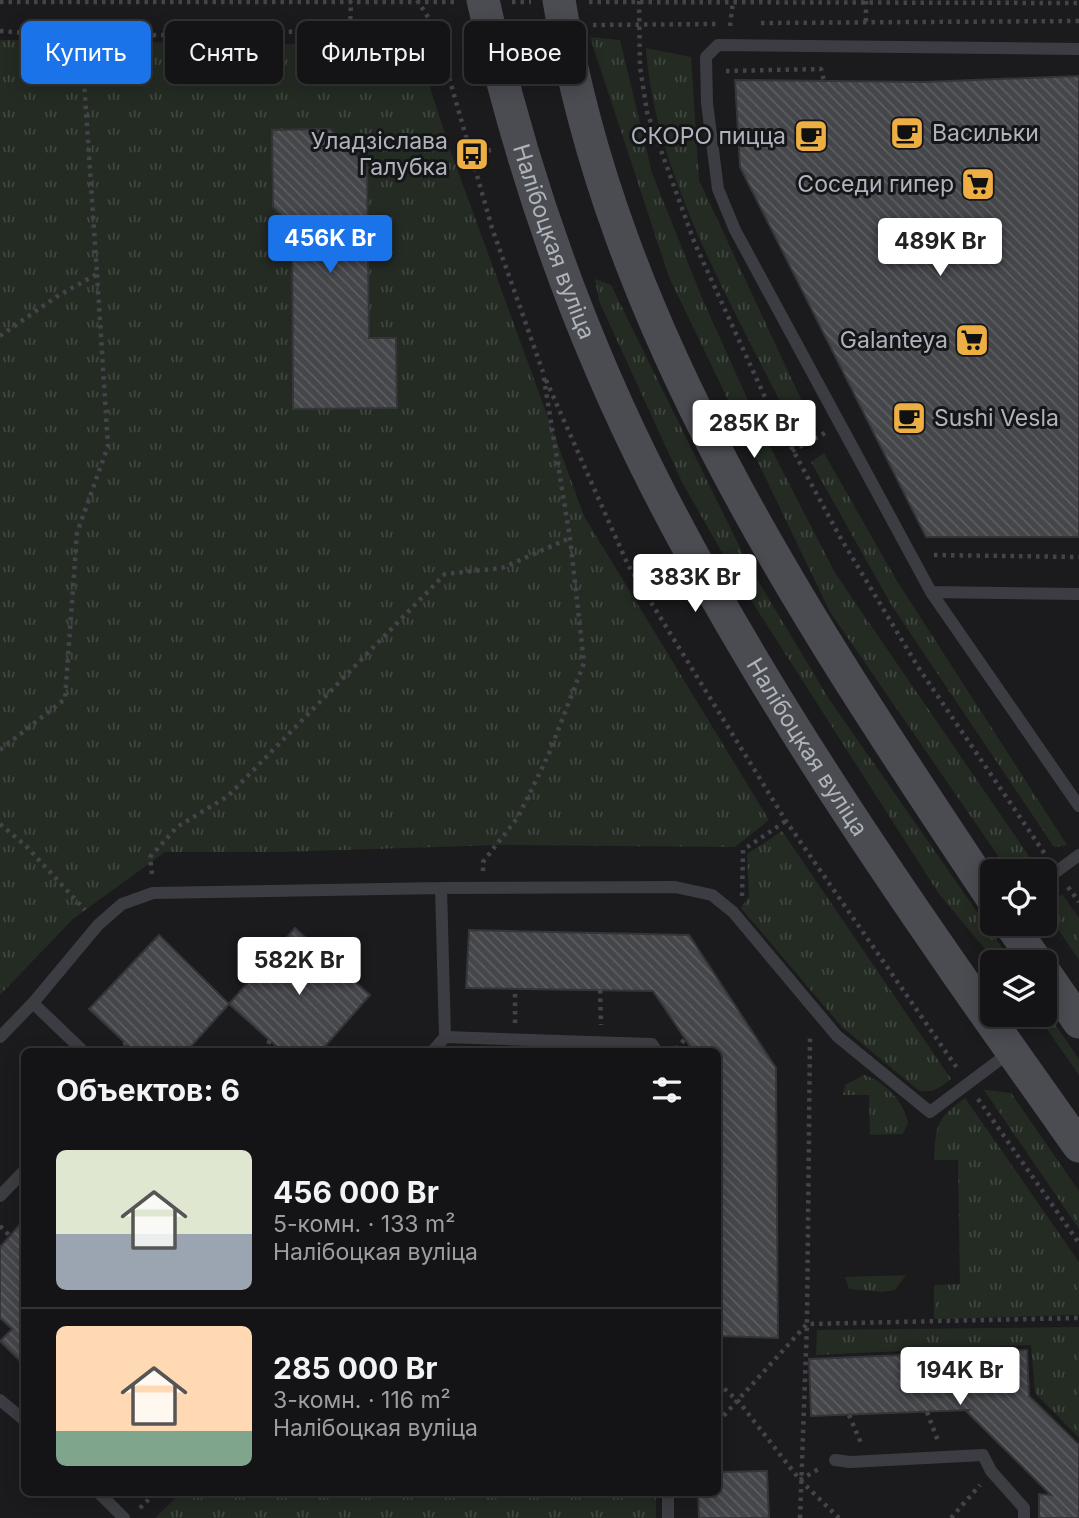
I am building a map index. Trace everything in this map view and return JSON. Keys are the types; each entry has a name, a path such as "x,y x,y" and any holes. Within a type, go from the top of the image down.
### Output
{"main road":[{"name":"Налібоцкая вуліца","path":"483,0 519,142 566,280 655,484 793,728 1011,1051 1079,1146"},
{"path":"559,0 587,128 601,175 626,246 685,384 769,546 818,629 980,879"},
{"path":"1057,990 1079,1021"}],"lane":[{"path":"1079,49 718,45 706,57 707,103 718,189 735,230 931,592 1079,806"},
{"path":"931,592 1079,594"},
{"path":"1057,871 1079,855"},
{"path":"0,1037 33,1003 98,925 122,904 153,893 675,887 712,895 733,912 837,1036 930,1112 1011,1051"},
{"path":"435,1048 445,1037 441,888"},
{"path":"33,1003 80,1048"},
{"path":"445,1037 652,1044 654,1048"},
{"path":"0,1196 21,1174"},
{"path":"0,1400 21,1418"},
{"path":"835,1460 868,1461 983,1455 991,1471 1024,1508 1024,1518"},
{"path":"102,1496 124,1518"},
{"path":"668,1496 668,1518"}],"path":[{"path":"350,21 351,0"},
{"path":"417,0 430,21"},
{"path":"639,0 640,67 647,112 669,179 701,256 792,451 918,667 1049,859"},
{"path":"865,0 866,22"},
{"path":"759,23 1079,21"},
{"path":"592,25 732,23"},
{"path":"151,35 297,30"},
{"path":"0,32 21,33"},
{"path":"722,80 721,72 821,69 824,81"},
{"path":"0,750 65,699 77,533 108,446 84,84"},
{"path":"0,336 56,297 97,274"},
{"path":"482,888 483,862 518,817 548,756 584,663 570,538 543,373"},
{"path":"792,451 840,426"},
{"path":"153,893 150,857 177,827 228,796 445,574 502,568 570,538"},
{"path":"926,555 1079,557"},
{"path":"733,912 742,895 743,850 786,821"},
{"path":"0,824 26,846 98,925"},
{"path":"1057,871 1079,902"},
{"path":"515,989 515,1038"},
{"path":"600,990 601,1042"},
{"path":"800,1518 807,1325 810,1034"},
{"path":"677,1048 685,1039"},
{"path":"267,1048 270,1040"},
{"path":"125,1042 126,1048"},
{"path":"0,1226 10,1236"},
{"path":"721,1419 807,1325 1079,1318"},
{"path":"721,1386 739,1402 800,1480 839,1518"},
{"path":"928,1412 944,1457"},
{"path":"849,1415 868,1461"},
{"path":"951,1518 963,1508 991,1471"}],"green space":[{"path":"590,37 620,40 652,173 702,298 760,427 835,573 1031,859 1000,859 830,612 669,277"},
{"path":"0,40 21,40 21,84 151,84 151,42 165,42 165,84 283,84 283,44 297,44 297,84 429,84 448,144 584,516 769,820 735,847 500,845 279,852 165,852 73,919 0,995"},
{"path":"646,48 691,57 699,180 813,425 797,435 726,296 682,197 652,97"},
{"path":"595,279 611,285 749,566 829,699 980,916 980,936 994,936 1004,950 986,950 939,894 733,572 682,482 599,301"},
{"path":"824,453 897,581 1067,845 1054,847 892,606 811,462"},
{"path":"782,831 951,1079 939,1087 932,1091 918,1090 842,1027 741,908 749,896 747,854"},
{"path":"1062,894 1079,918 1079,960 1057,928 1057,899"},
{"path":"1045,1027 1057,1027 1079,1059 1079,1075"},
{"path":"864,1075 879,1082 903,1108 908,1123 903,1134 870,1135 869,1095 843,1095 845,1085"},
{"path":"984,1090 1011,1093 1079,1191 1079,1229"},
{"path":"965,1098 1079,1262 1079,1315 934,1319 934,1285 960,1284 958,1160 934,1160 937,1131 948,1112"},
{"path":"906,1275 895,1290 882,1292 849,1289 845,1277"},
{"path":"1079,1327 1079,1438 1035,1393 1031,1345 816,1355 817,1330"},
{"path":"178,1496 656,1496 656,1518 155,1518"}],"building":[{"path":"1079,76 1079,537 926,537 740,167 735,80 924,82"},
{"path":"330,129 367,167 369,338 396,338 397,408 293,409 292,226 273,207 272,130"},
{"path":"295,928 370,995 324,1048 278,1048 229,1004"},
{"path":"469,930 689,935 776,1068 778,1338 721,1336 721,1048 691,1048 653,991 466,988"},
{"path":"159,935 229,1004 190,1048 131,1048 89,1009"},
{"path":"21,1223 21,1362 0,1341 12,1329 0,1318 0,1247"},
{"path":"1027,1350 1029,1396 1079,1445 1079,1518 1039,1518 1039,1494 1051,1495 967,1412 969,1410 811,1416 809,1359"},
{"path":"767,1471 769,1518 699,1518 698,1496 721,1496 721,1472"}],"place":[{"name":"Васильки","path":"907,133"},
{"name":"СКОРО пицца","path":"811,136"},
{"name":"Уладзіслава Галубка","path":"472,154"},
{"name":"Соседи гипер","path":"978,184"},
{"name":"Galanteya","path":"972,340"},
{"name":"Sushi Vesla","path":"909,418"}]}
